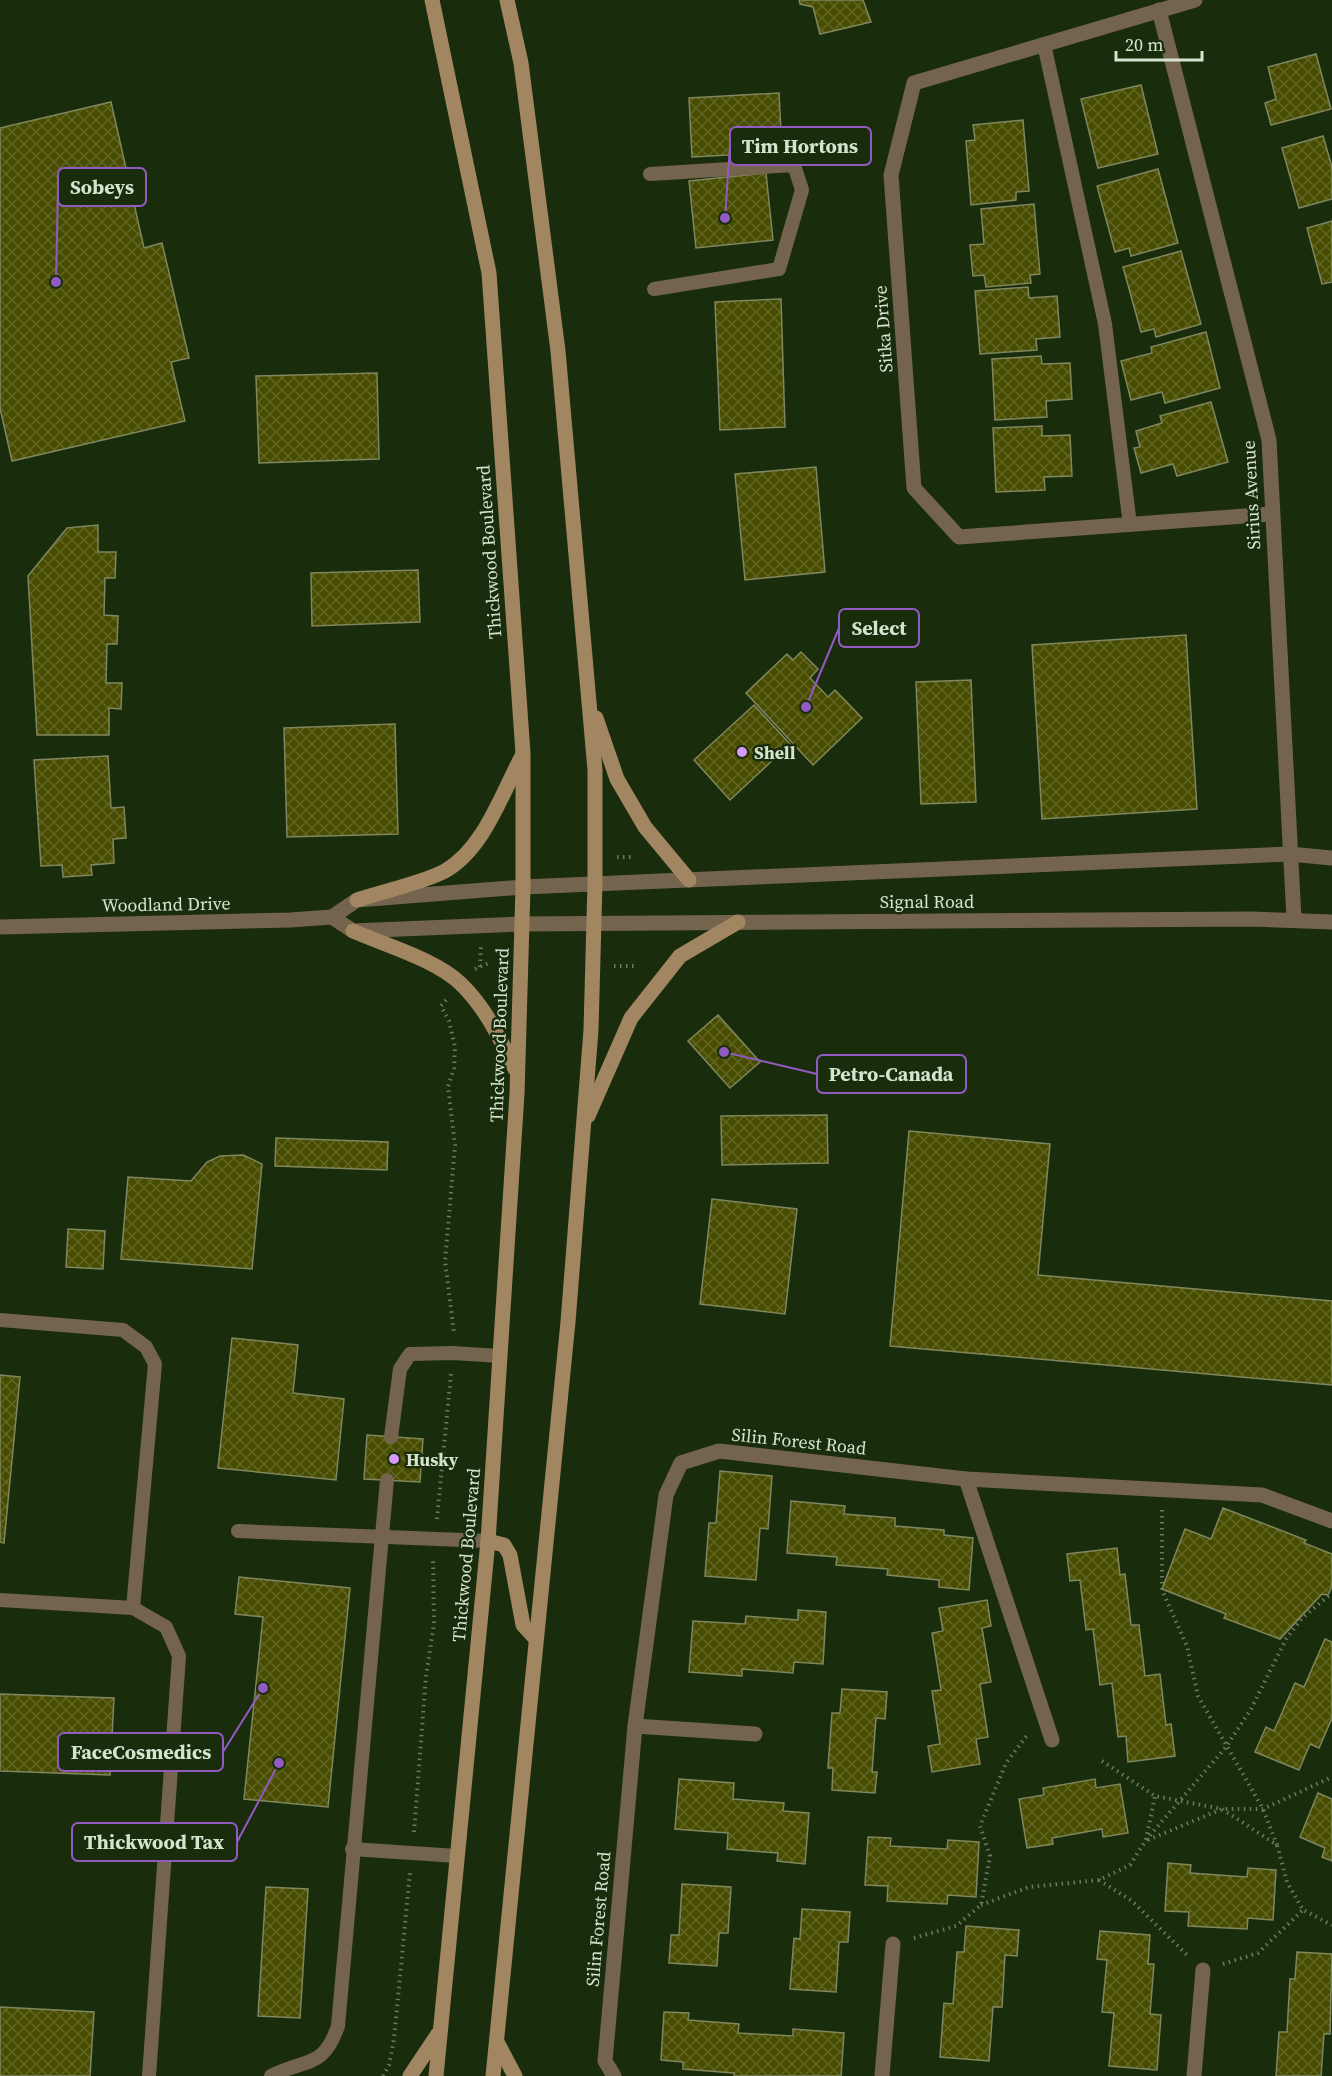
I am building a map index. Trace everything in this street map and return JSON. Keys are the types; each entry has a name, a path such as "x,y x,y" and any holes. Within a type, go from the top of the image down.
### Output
{"main road":[{"name":"Thickwood Boulevard","path":"432,0 489,273 523,753 524,886 517,1094 488,1541 436,2076"},
{"path":"493,2076 568,1322 591,1030 595,922 595,770 558,351 521,63 507,0"},
{"path":"588,695 617,779 645,827 689,880"},
{"path":"357,900 445,870 469,850 482,831 523,753"},
{"path":"584,1127 631,1018 680,956 738,921"},
{"path":"354,931 441,969 460,983 490,1018 516,1072"},
{"path":"488,1541 504,1545 510,1555 522,1625 536,1638"},
{"path":"410,2076 440,2031"},
{"path":"496,2041 515,2076"}],"street":[{"name":"Sitka Drive","path":"1195,0 914,82 891,175 914,488 959,537 1272,514"},
{"name":"Sirius Avenue","path":"1159,10 1269,440 1294,919"},
{"name":"Signal Road","path":"524,886 1290,854 1332,858"},
{"path":"522,924 354,931 332,917 357,900 524,886"},
{"name":"Woodland Drive","path":"0,927 332,917"},
{"name":"Signal Road","path":"522,924 1294,919 1332,922"},
{"name":"Silin Forest Road","path":"614,2076 605,2061 635,1726 666,1495 681,1463 719,1452 966,1479 1262,1495 1332,1521"},
{"path":"966,1479 1052,1740"},
{"path":"635,1726 755,1734"},
{"path":"882,2076 893,1944"},
{"path":"1194,2076 1203,1970"}],"lane":[{"path":"1044,44 1105,324 1130,525"},
{"path":"650,174 794,165 802,190 779,269 654,289"},
{"path":"0,1320 123,1330 146,1347 155,1364 133,1608"},
{"path":"392,1437 400,1369 410,1354 453,1353 499,1356"},
{"path":"271,2076 316,2061 332,2042 338,2026 387,1480"},
{"path":"238,1531 488,1541"},
{"path":"0,1600 133,1608 166,1627 179,1656 149,2076"},
{"path":"352,1850 458,1856"}],"path":[{"path":"616,857 632,857 635,851"},
{"path":"480,967 481,945"},
{"path":"470,971 491,962"},
{"path":"614,966 628,962 636,966"},
{"path":"453,992 441,1006 449,1021 454,1047 454,1068 448,1087 455,1145 446,1262 454,1329"},
{"path":"438,1511 451,1375"},
{"path":"1163,1490 1162,1590 1187,1646 1198,1696 1263,1809 1277,1845 1287,1882 1303,1910 1332,1925"},
{"path":"414,1825 426,1676 434,1624 431,1577"},
{"path":"893,1944 956,1926 981,1905 1029,1887 1099,1880 1130,1865 1146,1840 1226,1747 1251,1709 1286,1639 1302,1618 1332,1593"},
{"path":"981,1905 990,1856 980,1826 1006,1763 1043,1714"},
{"path":"1102,1761 1155,1796 1222,1809 1263,1809 1332,1776"},
{"path":"1146,1840 1155,1796"},
{"path":"1146,1840 1222,1809"},
{"path":"1222,1809 1277,1845"},
{"path":"1099,1880 1132,1901 1203,1970 1258,1953 1303,1910"},
{"path":"383,2076 389,2065 394,2039 409,1883"}],"building":[{"path":"799,0 863,0 871,22 820,34 813,7 800,4"},
{"path":"1316,54 1331,109 1271,125 1265,103 1276,99 1268,67"},
{"path":"1141,85 1158,154 1098,168 1081,99"},
{"path":"779,93 782,152 692,157 689,98"},
{"path":"111,102 144,248 162,243 189,358 171,362 185,421 12,461 0,408 0,128"},
{"path":"1023,120 1029,191 1016,192 1016,200 971,205 966,141 975,140 973,125"},
{"path":"1323,136 1332,167 1332,199 1299,208 1282,148"},
{"path":"1158,169 1178,243 1131,256 1129,248 1115,252 1097,186"},
{"path":"766,173 773,240 696,248 689,181"},
{"path":"1034,204 1040,274 1030,275 1031,283 986,287 984,275 973,276 970,245 984,244 981,209"},
{"path":"1332,221 1332,282 1322,284 1307,228"},
{"path":"1181,251 1201,324 1156,337 1154,329 1141,332 1123,267"},
{"path":"1028,287 1029,298 1057,296 1060,337 1036,339 1037,350 980,354 975,291"},
{"path":"781,299 785,427 720,430 715,302"},
{"path":"1206,332 1220,388 1165,403 1162,392 1131,400 1121,361 1152,353 1151,347"},
{"path":"1041,356 1042,364 1070,363 1072,399 1046,401 1047,417 995,420 992,359"},
{"path":"377,373 379,459 259,463 256,376"},
{"path":"1211,402 1228,462 1177,476 1173,464 1141,473 1134,448 1140,447 1136,431 1162,423 1160,416"},
{"path":"1042,426 1042,436 1070,435 1072,476 1044,477 1045,490 996,492 993,428"},
{"path":"816,467 825,572 745,580 735,474"},
{"path":"98,525 98,552 116,552 115,578 105,578 104,615 118,616 117,644 107,644 106,683 122,683 121,709 109,708 109,735 37,735 28,576 67,528"},
{"path":"418,570 420,622 312,626 311,573"},
{"path":"1186,635 1197,809 1042,819 1032,645"},
{"path":"801,652 818,669 810,678 828,697 835,690 862,718 813,765 746,693 787,654 793,660"},
{"path":"971,680 976,802 921,804 916,682"},
{"name":"Shell","path":"754,705 790,744 730,800 694,760"},
{"path":"395,724 398,834 287,837 284,728"},
{"path":"108,756 111,808 124,807 126,838 113,839 114,863 91,865 92,875 63,877 62,865 41,866 34,760"},
{"path":"718,1015 760,1062 730,1088 688,1041"},
{"path":"827,1115 828,1163 722,1165 721,1116"},
{"path":"909,1131 1050,1144 1038,1275 1332,1301 1332,1385 890,1346"},
{"path":"276,1138 388,1142 387,1170 275,1166"},
{"path":"243,1155 262,1164 252,1269 121,1259 128,1177 191,1181 207,1162 220,1156"},
{"path":"712,1199 797,1209 785,1314 700,1304"},
{"path":"68,1229 105,1231 103,1269 66,1267"},
{"path":"232,1338 298,1345 293,1393 344,1399 336,1480 218,1468"},
{"path":"0,1375 20,1377 4,1543 0,1542"},
{"name":"Husky","path":"367,1435 423,1439 420,1482 364,1479"},
{"path":"720,1471 772,1476 768,1529 760,1528 756,1580 705,1576 709,1523 716,1523"},
{"path":"791,1501 845,1506 844,1514 895,1518 895,1526 944,1530 944,1535 973,1538 969,1590 939,1587 939,1580 887,1575 888,1569 836,1565 837,1557 787,1553"},
{"path":"1223,1508 1306,1540 1304,1543 1332,1554 1332,1586 1328,1595 1322,1594 1280,1639 1224,1618 1226,1614 1162,1589 1185,1529 1211,1539"},
{"path":"1117,1548 1120,1575 1125,1574 1131,1625 1139,1625 1145,1676 1160,1674 1166,1725 1171,1724 1175,1756 1128,1762 1126,1736 1118,1737 1112,1683 1100,1685 1093,1629 1086,1630 1080,1580 1070,1581 1067,1554"},
{"path":"239,1577 350,1588 328,1807 244,1799 263,1617 235,1614"},
{"path":"987,1600 991,1626 982,1628 991,1682 980,1684 988,1737 976,1739 980,1764 932,1772 928,1746 940,1744 932,1691 941,1690 932,1633 943,1631 939,1608"},
{"path":"798,1610 826,1612 823,1664 794,1662 793,1673 742,1669 742,1676 689,1672 693,1621 745,1624 746,1616 798,1620"},
{"path":"1325,1639 1332,1642 1332,1718 1319,1748 1310,1744 1299,1770 1255,1752 1266,1727 1274,1731 1295,1683 1304,1687"},
{"path":"842,1689 887,1692 885,1719 876,1718 872,1772 877,1772 875,1793 832,1790 833,1768 828,1768 832,1713 840,1713"},
{"path":"0,1694 114,1698 110,1775 0,1771"},
{"path":"679,1779 734,1783 733,1799 784,1803 783,1811 809,1813 805,1864 777,1861 778,1853 727,1849 728,1833 675,1829"},
{"path":"1095,1779 1096,1788 1120,1784 1128,1833 1103,1837 1102,1829 1052,1838 1053,1844 1027,1848 1019,1799 1044,1795 1043,1788"},
{"path":"1318,1793 1332,1799 1332,1861 1322,1857 1325,1848 1300,1837"},
{"path":"868,1837 891,1838 890,1846 947,1849 948,1840 979,1842 976,1897 948,1895 947,1904 887,1901 888,1886 865,1885"},
{"path":"1168,1863 1191,1865 1190,1873 1247,1877 1248,1868 1276,1870 1273,1920 1248,1918 1247,1929 1188,1926 1189,1912 1165,1911"},
{"path":"682,1884 731,1887 728,1933 719,1933 717,1966 669,1963 671,1935 679,1935"},
{"path":"266,1887 308,1889 300,2018 258,2016"},
{"path":"802,1909 850,1912 848,1942 839,1942 836,1992 790,1989 794,1938 800,1939"},
{"path":"966,1926 1019,1930 1017,1956 1005,1955 1002,2007 993,2007 989,2061 940,2057 944,2003 953,2004 957,1952 964,1952"},
{"path":"1100,1931 1150,1935 1148,1964 1154,1964 1150,2014 1161,2015 1157,2070 1109,2066 1114,2013 1102,2012 1107,1960 1097,1959"},
{"path":"1297,1952 1332,1954 1330,2034 1324,2034 1321,2076 1276,2076 1279,2032 1287,2032 1290,1979 1295,1979"},
{"path":"0,2007 94,2012 90,2076 0,2076"},
{"path":"664,2012 689,2013 688,2020 739,2024 738,2033 793,2036 793,2029 844,2033 841,2076 734,2076 734,2073 683,2069 683,2062 661,2060"}],"place":[{"name":"Tim Hortons","path":"725,218"},
{"name":"Sobeys","path":"56,282"},
{"name":"Select","path":"806,707"},
{"name":"Shell","path":"742,752"},
{"name":"Petro-Canada","path":"724,1052"},
{"name":"Husky","path":"394,1459"},
{"name":"FaceCosmedics","path":"263,1688"},
{"name":"Thickwood Tax","path":"279,1763"}]}
